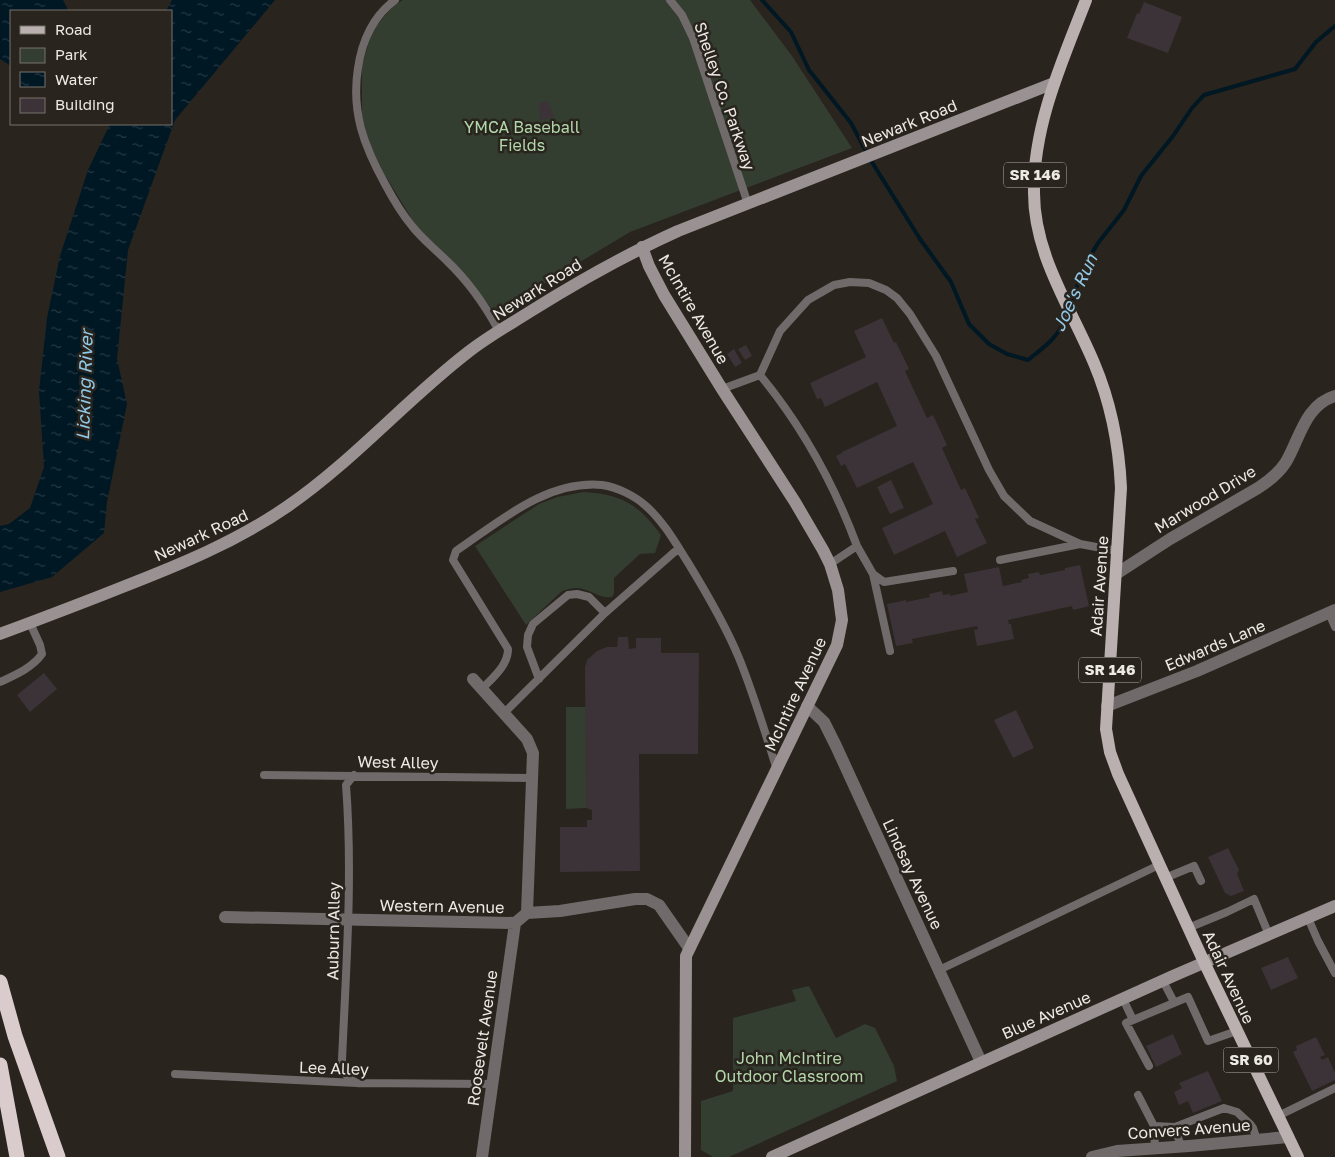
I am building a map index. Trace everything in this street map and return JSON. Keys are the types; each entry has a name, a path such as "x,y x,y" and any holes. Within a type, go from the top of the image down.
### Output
{"highway":[{"path":"0,982 15,1036 58,1157"},
{"path":"0,1065 17,1157"}],"main road":[{"name":"SR 146","path":"1054,84 1086,0"},
{"name":"Adair Avenue","path":"1054,84 1040,136 1035,166 1034,194 1036,220 1043,249 1050,267 1094,361 1104,388 1113,418 1120,458 1121,488 1118,551 1106,729 1110,752 1118,774 1188,928 1298,1157"}],"street":[{"name":"Newark Road","path":"0,634 190,561 258,526 317,484 468,352 597,271 642,247 1054,84"},
{"name":"McIntire Avenue","path":"642,247 649,266 664,295 800,509 830,564 838,590 842,620 837,645 778,770 686,956 684,1157"},
{"name":"Marwood Drive","path":"1116,574 1170,539 1258,488 1279,472 1310,412 1319,404 1335,396"},
{"name":"Edwards Lane","path":"1107,706 1197,671 1332,611"},
{"path":"477,684 527,739 533,753 527,913"},
{"name":"Lindsay Avenue","path":"807,706 824,722 981,1062"},
{"name":"Western Avenue","path":"225,917 515,923 527,913 560,911 647,899 659,905 689,948"},
{"name":"Blue Avenue","path":"772,1157 1163,980 1335,906"},
{"name":"Roosevelt Avenue","path":"482,1157 515,923"},
{"name":"Convers Avenue","path":"1092,1157 1117,1151 1288,1137"}],"lane":[{"path":"395,0 373,22 364,40 359,63 356,84 357,113 366,146 398,208 413,227 469,284 500,331"},
{"name":"Shelley Co. Parkway","path":"670,0 682,15 693,38 748,204"},
{"path":"722,389 760,375 780,331 808,300 834,285 850,282 869,283 886,290 897,298 910,314 936,356 988,470 1004,496 1030,521 1080,544 1118,551"},
{"path":"760,375 801,430 842,505 857,546 872,574 890,651"},
{"path":"477,684 504,665 508,657 508,649 453,560 456,551 532,501 570,488 603,485 632,496 646,506 660,521 679,548 719,615 739,658 778,770"},
{"path":"1000,560 1080,544"},
{"path":"830,564 857,546"},
{"path":"504,713 604,613 679,548"},
{"path":"872,574 884,582 953,571"},
{"path":"539,679 527,647 528,635 533,624 568,595 577,594 589,597 604,613"},
{"path":"1332,611 1335,627"},
{"path":"0,682 36,662 42,654 30,623"},
{"name":"West Alley","path":"264,775 531,778"},
{"name":"Auburn Alley","path":"354,775 346,785 348,812 348,920 342,1060 343,1072 348,1079 356,1083"},
{"path":"939,970 1159,865"},
{"path":"1165,878 1194,866 1201,881"},
{"path":"1188,928 1254,900 1269,935"},
{"path":"1308,918 1335,973"},
{"path":"1163,980 1174,1002"},
{"path":"1149,1066 1126,1023 1174,1002 1188,997 1208,1041 1237,1031"},
{"path":"1123,999 1133,1020"},
{"name":"Lee Alley","path":"175,1074 356,1083 491,1084"},
{"path":"1278,1116 1335,1088"},
{"path":"1138,1094 1154,1126 1155,1148"},
{"path":"1154,1126 1175,1127 1224,1108 1237,1112 1250,1124 1257,1140"},
{"path":"1175,1127 1181,1147"}],"green space":[{"name":"YMCA Baseball Fields","path":"403,0 750,0 792,56 852,148 630,232 495,313 462,272 416,226 382,170 370,145 362,116 362,66 372,31 393,6"},
{"path":"584,492 609,495 629,503 637,509 661,535 655,553 640,554 614,578 614,593 612,597 599,596 584,589 571,588 562,591 526,625 475,546 539,504 557,497"},
{"path":"566,707 586,707 586,808 566,809"},
{"name":"John McIntire Outdoor Classroom","path":"809,986 836,1038 865,1024 875,1028 894,1066 897,1081 729,1157 713,1157 701,1150 701,1101 733,1091 733,1018 796,1001 792,990"}],"water":[{"path":"0,0 63,0 68,10 10,10 10,65 0,59"},
{"name":"Licking River","path":"172,0 275,0 175,120 128,250 117,359 127,404 107,502 104,533 52,577 0,592 0,526 9,524 30,508 44,467 39,391 47,318 60,256 88,170 110,125 172,125 172,10 167,10"}],"building":[{"path":"1144,2 1182,17 1168,53 1127,38 1137,13 1139,14"},
{"path":"548,101 554,117 540,120 539,103"},
{"path":"882,318 909,369 905,371 927,418 933,415 947,445 942,448 961,490 965,488 979,518 975,519 987,543 957,557 945,531 894,555 882,528 933,504 913,462 857,488 845,464 841,466 836,456 897,426 877,382 825,407 821,398 817,399 810,383 866,357 854,331"},
{"path":"746,345 752,356 745,360 738,349"},
{"path":"734,349 742,363 735,367 727,354"},
{"path":"891,480 904,508 890,514 877,487"},
{"path":"1080,565 1089,606 1073,610 1072,606 1008,620 1009,624 1011,624 1014,639 977,646 974,630 978,629 977,626 912,639 913,643 896,646 887,604 930,597 929,594 942,591 943,595 950,594 950,596 968,592 964,574 999,567 1003,586 1022,582 1021,580 1029,578 1028,574 1039,572 1040,575"},
{"path":"618,637 628,637 629,649 636,648 636,638 661,638 661,653 699,653 698,754 639,754 640,871 560,872 560,827 587,827 587,820 592,820 592,810 586,808 585,667 587,660 597,651 607,647 617,647"},
{"path":"44,673 57,689 30,712 17,695"},
{"path":"1016,710 1034,748 1013,758 994,720"},
{"path":"1228,848 1239,870 1237,874 1244,891 1231,896 1225,893 1208,857"},
{"path":"1288,957 1298,978 1271,990 1261,968"},
{"path":"1173,1034 1182,1054 1156,1067 1146,1046"},
{"path":"1316,1037 1325,1055 1320,1057 1322,1060 1328,1057 1335,1073 1335,1080 1312,1091 1293,1052 1297,1050 1296,1046"},
{"path":"1208,1071 1222,1101 1193,1113 1188,1101 1179,1105 1174,1092 1182,1088 1179,1083"}],"waterway":[{"name":"Joe's Run","path":"762,0 791,32 809,70 851,123 867,153"},
{"name":"Joe's Run","path":"1070,305 1085,265 1098,243 1124,210 1141,176 1204,95 1295,69 1316,42 1335,26"},
{"name":"Joe's Run","path":"870,159 920,239 951,282 969,324 989,344 1007,354 1028,360 1056,335 1067,314"}]}
